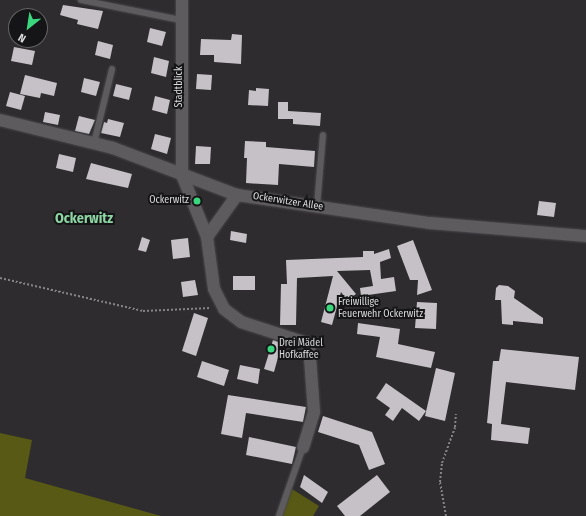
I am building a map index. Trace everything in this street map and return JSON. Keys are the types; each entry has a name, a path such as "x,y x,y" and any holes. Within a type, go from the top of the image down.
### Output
{"street":[{"name":"Stadtblick","path":"182,0 180,20 182,175"},
{"name":"Ockerwitzer Allee","path":"0,120 94,143 162,164 182,175 237,195 430,223 586,236"},
{"path":"182,175 207,237 214,289 224,309 241,322 308,344 314,412 303,447"},
{"path":"207,237 237,195"}],"lane":[{"path":"81,0 180,20"},
{"path":"94,143 112,69"},
{"path":"317,206 323,135"},
{"path":"279,516 303,447"}],"path":[{"path":"0,278 143,311 201,307 224,309"},
{"path":"446,516 440,482 442,464 455,427 456,414"}],"shaded area":[{"path":"0,433 32,440 25,478 161,516 0,516"},
{"path":"292,489 319,506 313,516 282,516"}],"building":[{"path":"63,5 103,11 98,29 77,24 78,20 60,15"},
{"path":"150,28 166,32 162,46 147,42"},
{"path":"232,34 242,35 241,64 214,62 214,55 200,55 201,39 231,40"},
{"path":"98,41 113,45 110,59 95,55"},
{"path":"14,48 35,51 32,65 11,61"},
{"path":"154,57 169,61 166,77 151,73"},
{"path":"197,74 212,75 211,90 196,89"},
{"path":"25,75 57,83 54,96 41,93 40,98 20,94"},
{"path":"84,78 100,82 96,96 81,92"},
{"path":"116,84 132,88 129,100 113,96"},
{"path":"256,88 269,89 268,106 248,105 249,90 256,91"},
{"path":"10,92 25,96 21,110 6,106"},
{"path":"155,96 170,100 167,114 152,110"},
{"path":"278,102 288,102 288,111 321,113 320,126 293,124 293,119 278,119"},
{"path":"45,112 60,115 58,125 43,122"},
{"path":"79,116 95,120 89,134 75,131"},
{"path":"108,119 124,123 120,137 101,133 104,122 107,123"},
{"path":"155,134 171,138 167,154 151,149"},
{"path":"245,141 266,142 266,147 315,151 314,167 279,164 278,185 246,183 247,158 244,158"},
{"path":"196,146 211,147 210,164 195,164"},
{"path":"59,154 76,158 73,172 56,168"},
{"path":"91,163 132,174 128,188 86,179"},
{"path":"539,201 556,203 554,217 537,215"},
{"path":"231,231 247,234 246,243 230,240"},
{"path":"142,237 150,240 146,252 138,250"},
{"path":"188,238 190,257 173,259 171,240"},
{"path":"413,240 432,290 417,295 418,280 410,280 397,246"},
{"path":"389,249 391,258 380,262 381,279 394,277 396,291 361,296 360,288 373,286 370,270 337,271 356,294 347,300 341,292 332,325 321,322 333,276 297,278 296,325 280,325 281,284 287,284 286,260 363,257 363,251 374,251 374,254"},
{"path":"233,276 255,276 255,290 233,290"},
{"path":"195,280 198,295 183,297 181,282"},
{"path":"499,285 508,286 515,291 514,298 543,318 543,324 513,321 513,325 502,324 501,300 495,300 496,288"},
{"path":"417,302 437,303 436,329 415,328"},
{"path":"194,313 208,318 196,356 182,351"},
{"path":"358,323 400,329 398,344 435,352 431,368 376,357 380,337 357,334"},
{"path":"273,340 282,343 274,372 264,369"},
{"path":"501,349 579,357 575,390 506,382 501,424 530,428 528,444 491,440 492,424 487,423 493,361 499,361"},
{"path":"202,361 229,370 224,386 197,377"},
{"path":"240,365 260,369 258,384 237,379"},
{"path":"436,368 455,373 445,421 425,416"},
{"path":"386,383 426,411 419,421 402,408 393,421 385,415 390,408 376,398"},
{"path":"228,395 306,407 303,422 246,413 242,438 221,434"},
{"path":"323,416 372,432 385,464 369,470 359,445 318,432"},
{"path":"249,437 296,447 292,464 246,455"},
{"path":"304,475 328,492 322,503 300,487"},
{"path":"377,475 390,492 360,516 345,516 337,506"}],"place":[{"name":"Ockerwitz","path":"197,201"},
{"name":"Freiwillige Feuerwehr Ockerwitz","path":"330,308"},
{"name":"Drei Mädel Hofkaffee","path":"271,349"}],"district":[{"name":"Ockerwitz","path":"84,219"}]}
